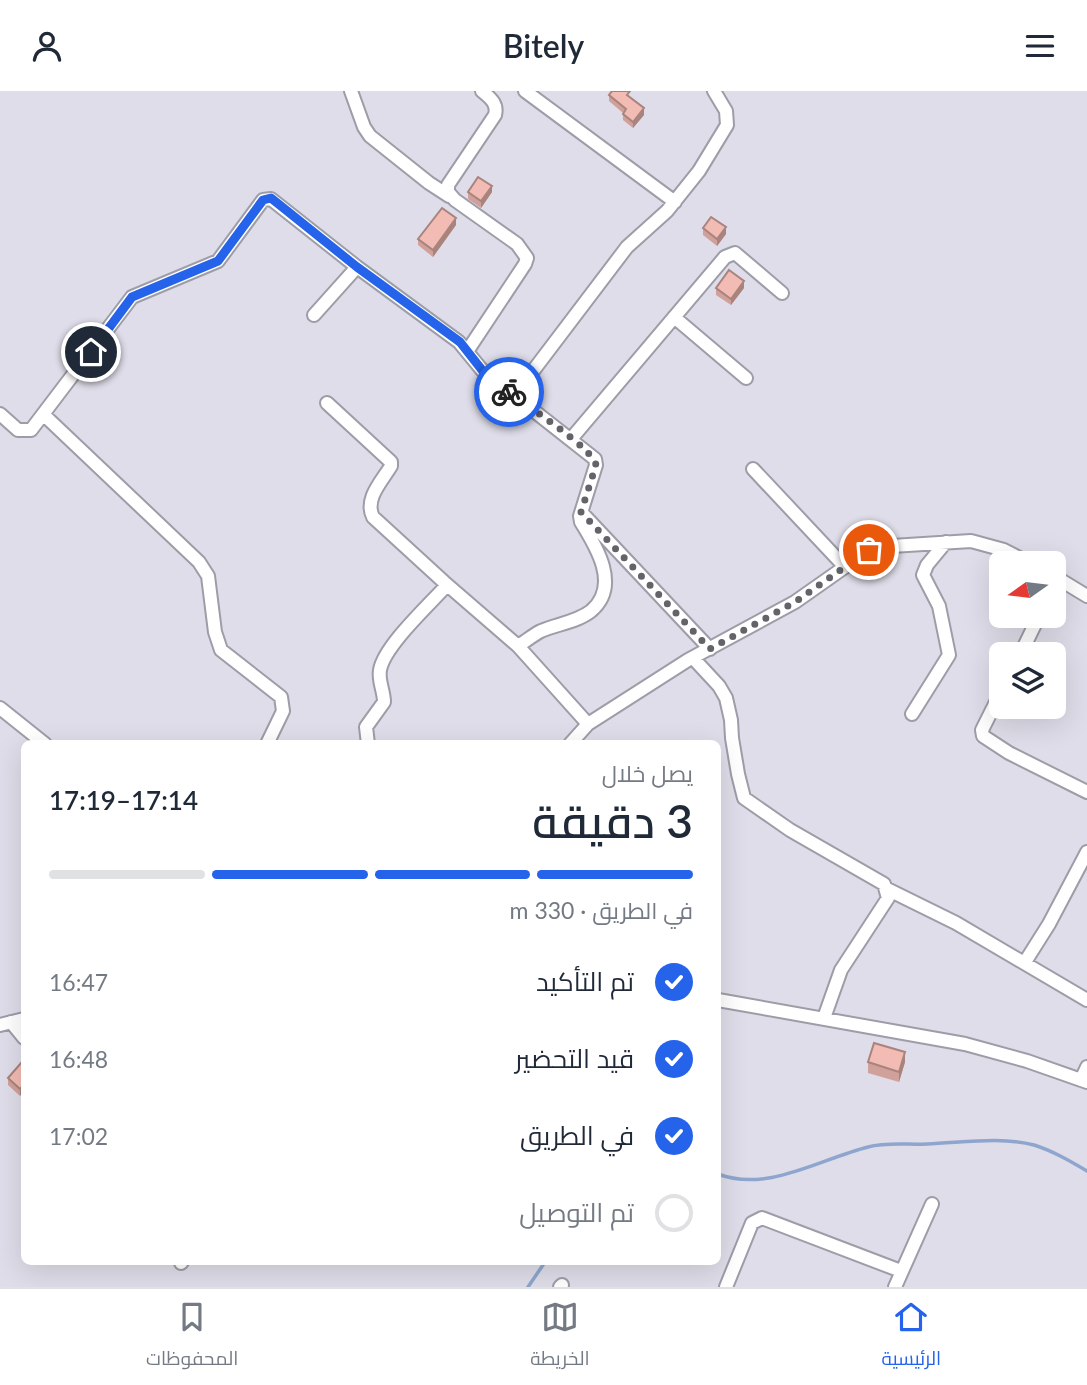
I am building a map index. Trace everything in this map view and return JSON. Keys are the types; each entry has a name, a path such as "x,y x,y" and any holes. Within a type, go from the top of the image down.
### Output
{"street":[{"path":"351,91 370,136 429,183 517,244 527,258 526,264 467,351"},
{"path":"449,196 448,185 495,115 497,95 482,91"},
{"path":"525,91 675,202"},
{"path":"514,396 628,247 675,202 699,171 727,125 726,111 713,91"},
{"path":"0,414 18,431 31,430 132,297 218,261 263,200 271,198 357,267 460,342 482,370 595,459 596,465 581,512 581,522 603,561 603,592 591,611 575,620 540,632 518,646"},
{"path":"571,439 615,390 719,262 730,254 735,253 782,293"},
{"path":"314,315 357,267"},
{"path":"674,317 746,378"},
{"path":"327,403 391,461 391,466 370,501 369,510 373,517 518,646 588,724"},
{"path":"44,415 199,562 208,576 215,632 221,650 281,697 283,711 269,740"},
{"path":"753,469 845,567"},
{"path":"581,512 710,649"},
{"path":"574,740 588,724 693,657 795,602 876,547 971,541 1002,551"},
{"path":"912,714 949,655 939,606 923,575 946,542"},
{"path":"368,740 366,727 384,702 379,678 383,659 447,585"},
{"path":"1066,586 1087,596"},
{"path":"693,657 726,698 744,798 790,830 880,880 887,889 956,923 1087,1000"},
{"path":"0,708 40,740"},
{"path":"989,716 982,730 983,736 1009,753 1087,792"},
{"path":"1025,962 1049,924 1087,852"},
{"path":"824,1018 841,970 888,898 887,889"},
{"path":"721,1001 991,1049 1084,1081 1087,1067"},
{"path":"895,1287 932,1204"},
{"path":"726,1287 752,1223 762,1218 901,1271"}],"building":[{"path":"612,91 630,91 627,95 644,108 633,122 623,114 626,109 609,95"},
{"path":"478,177 492,186 481,201 468,192"},
{"path":"442,208 456,218 433,250 418,239"},
{"path":"711,217 726,227 717,239 703,228"},
{"path":"729,270 744,281 731,299 716,288"},
{"path":"874,1043 905,1052 899,1072 868,1062"},
{"path":"21,1063 20,1089 8,1078"}],"waterway":[{"path":"721,1175 737,1179 774,1177 875,1145 994,1140 1034,1145 1087,1171"},
{"path":"528,1287 543,1265"}],"way so far":[{"path":"509,392 595,459 596,465 581,512 710,649 795,602 869,550"}],"route":[{"path":"91,352 132,297 218,261 263,200 271,198 357,267 460,342 482,370 509,392"}]}
